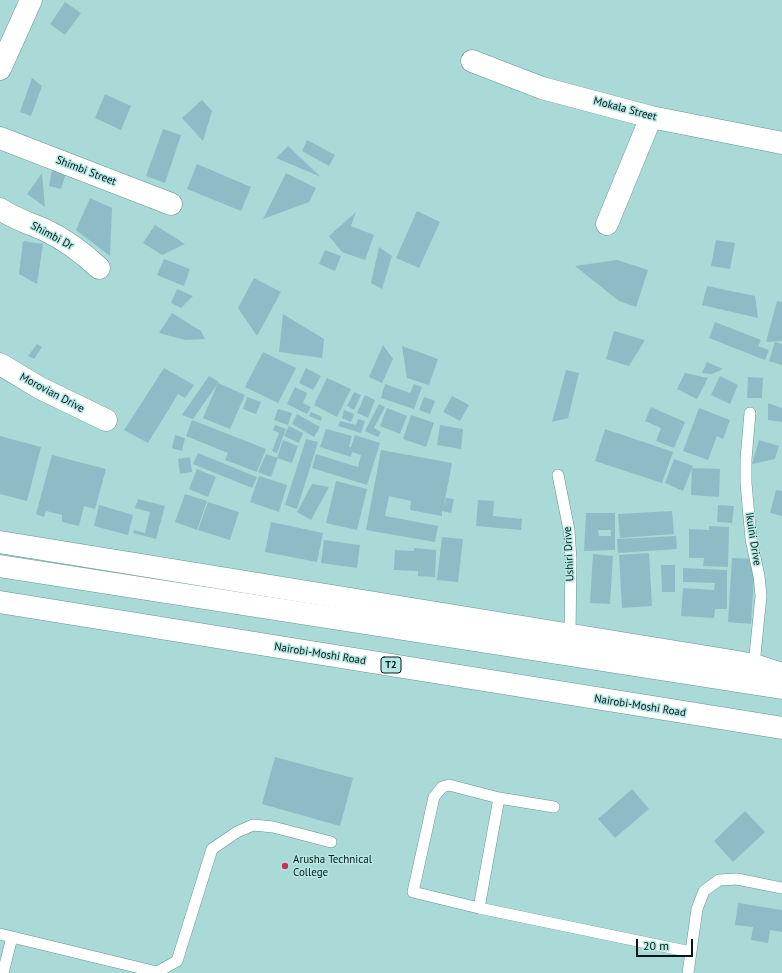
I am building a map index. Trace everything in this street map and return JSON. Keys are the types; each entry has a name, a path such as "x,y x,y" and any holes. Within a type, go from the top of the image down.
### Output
{"main road":[{"path":"0,69 31,0"},
{"name":"Mokala Street","path":"472,61 542,88 651,117 782,143"},
{"path":"608,224 651,117"},
{"name":"Shimbi Street","path":"0,138 171,204"},
{"name":"Shimbi Dr","path":"0,209 9,215 46,231 69,244 85,254 99,268"},
{"name":"Morovian Drive","path":"0,364 40,388 106,420"},
{"path":"0,542 754,665 782,674"},
{"path":"0,566 782,688"},
{"name":"Nairobi-Moshi Road","path":"0,602 782,728"}],"lane":[{"name":"Ikuini Drive","path":"750,413 746,459 746,483 751,539 759,576 761,596 754,665"},
{"name":"Ushiri Drive","path":"558,475 569,530 572,560 570,634"},
{"path":"554,807 499,798 449,785 442,787 434,797 413,892 479,908 691,952"},
{"path":"479,908 499,798"},
{"path":"0,934 157,972 177,961 212,849 237,832 253,825 273,827 331,842"},
{"path":"688,973 697,909 704,892 719,880 737,879 782,888"},
{"path":"3,973 12,937"}],"building":[{"path":"65,2 81,13 65,35 50,24"},
{"path":"32,78 42,86 31,116 20,112"},
{"path":"105,94 131,106 121,130 95,118"},
{"path":"202,100 212,111 203,141 182,118"},
{"path":"163,129 181,135 165,183 146,176"},
{"path":"307,140 335,155 329,166 302,151"},
{"path":"288,146 321,177 276,158"},
{"path":"197,164 251,187 241,211 187,189"},
{"path":"52,170 66,173 61,189 49,186"},
{"path":"42,173 45,207 27,194"},
{"path":"286,173 316,188 309,202 263,219"},
{"path":"90,198 112,208 110,256 76,230"},
{"path":"417,211 440,222 419,268 396,258"},
{"path":"356,212 351,226 374,235 365,260 342,252 329,236"},
{"path":"155,225 185,244 162,255 143,243"},
{"path":"716,240 735,243 730,269 711,266"},
{"path":"23,241 43,244 37,284 19,274"},
{"path":"379,247 392,256 382,289 371,283"},
{"path":"325,250 341,256 335,271 319,264"},
{"path":"164,259 190,269 184,286 157,275"},
{"path":"617,260 648,270 636,307 619,301 575,266"},
{"path":"254,278 281,292 257,336 238,308"},
{"path":"707,286 755,296 758,318 702,305"},
{"path":"177,289 193,296 181,308 171,303"},
{"path":"777,301 782,302 782,341 766,342"},
{"path":"172,313 201,331 205,339 185,340 159,333"},
{"path":"283,314 324,339 322,358 279,352"},
{"path":"715,322 761,340 758,346 769,350 765,360 709,338"},
{"path":"614,331 645,340 629,366 606,359"},
{"path":"775,342 782,344 782,365 769,361"},
{"path":"37,344 42,347 34,359 28,356"},
{"path":"383,345 393,359 382,383 369,377"},
{"path":"402,346 438,359 429,385 407,378"},
{"path":"263,352 296,368 278,403 245,387"},
{"path":"707,362 723,369 712,374 702,373"},
{"path":"164,368 194,385 185,398 178,394 148,443 124,430"},
{"path":"306,368 321,376 313,390 299,383"},
{"path":"566,370 579,373 568,418 552,422"},
{"path":"685,373 708,378 697,399 677,389"},
{"path":"209,376 219,382 218,383 245,395 230,429 203,418 217,385 193,419 182,415"},
{"path":"720,376 738,385 730,404 711,395"},
{"path":"748,377 763,378 762,398 747,398"},
{"path":"327,378 351,389 337,417 314,405"},
{"path":"385,384 410,393 414,384 422,387 414,409 381,398"},
{"path":"295,387 307,393 303,403 311,407 307,414 287,404"},
{"path":"354,392 361,395 354,410 347,406"},
{"path":"365,395 375,400 368,418 357,413"},
{"path":"452,396 469,405 460,421 443,412"},
{"path":"247,397 261,402 256,414 243,409"},
{"path":"424,397 435,401 430,414 419,410"},
{"path":"768,403 782,408 782,422 768,420"},
{"path":"379,404 385,407 374,428 381,432 378,437 365,431"},
{"path":"651,407 685,422 674,448 656,441 661,428 645,421"},
{"path":"387,408 407,416 400,434 380,426"},
{"path":"699,408 730,420 723,439 717,436 708,460 683,451"},
{"path":"278,409 292,413 288,425 274,420"},
{"path":"344,410 354,414 351,422 342,418"},
{"path":"311,412 322,417 321,421 309,416"},
{"path":"297,414 320,427 314,437 292,424"},
{"path":"411,415 434,423 426,447 403,439"},
{"path":"358,419 365,421 361,433 338,426 340,421 356,425"},
{"path":"192,420 266,449 257,472 225,460 228,453 186,436"},
{"path":"275,425 286,429 277,453 272,451 279,433 273,430"},
{"path":"440,425 463,429 461,449 437,445"},
{"path":"289,426 303,433 299,443 284,436"},
{"path":"326,429 352,436 349,447 351,447 355,435 380,443 367,485 312,468 316,454 358,467 361,455 352,452 351,457 320,447"},
{"path":"605,429 673,452 662,483 595,461"},
{"path":"175,435 185,438 182,451 172,448"},
{"path":"0,436 41,447 27,501 0,494"},
{"path":"306,439 318,442 297,509 285,505"},
{"path":"283,440 298,446 292,463 277,458"},
{"path":"759,440 779,446 775,459 752,464"},
{"path":"381,450 452,463 443,510 446,498 454,499 451,513 442,511 442,516 410,510 411,501 389,496 385,516 438,526 435,542 366,530"},
{"path":"198,453 257,477 252,488 193,464"},
{"path":"266,454 278,458 271,477 258,472"},
{"path":"52,455 106,469 95,509 84,506 79,526 62,522 62,515 46,511 44,517 36,514"},
{"path":"190,457 192,472 180,474 178,459"},
{"path":"674,459 693,466 683,491 665,483"},
{"path":"692,468 720,469 719,497 691,495"},
{"path":"197,469 216,477 208,497 189,489"},
{"path":"259,476 287,485 279,512 250,502"},
{"path":"336,481 367,489 357,530 326,523"},
{"path":"312,484 329,487 311,520 297,512"},
{"path":"776,490 782,491 782,516 770,513"},
{"path":"185,494 207,501 197,530 175,522"},
{"path":"138,499 165,506 156,539 133,533 134,530 145,533 150,512 135,508"},
{"path":"478,500 494,501 493,516 522,519 521,530 476,526"},
{"path":"208,502 239,512 230,540 198,530"},
{"path":"99,505 133,515 128,535 94,526"},
{"path":"718,505 734,506 732,523 717,522"},
{"path":"672,511 674,534 620,538 618,514"},
{"path":"586,513 615,513 615,550 584,551","holes":["598,530 611,530 611,536 599,536"]},
{"path":"271,522 323,533 317,562 265,552"},
{"path":"709,526 729,527 728,567 703,566 704,558 689,558 689,529 709,530"},
{"path":"676,536 677,549 618,553 617,539"},
{"path":"442,537 463,539 458,582 437,580"},
{"path":"324,540 360,545 357,568 321,563"},
{"path":"414,548 436,550 435,577 418,576 418,571 394,570 395,550 414,551"},
{"path":"649,553 652,606 622,608 619,555"},
{"path":"593,554 613,556 610,604 590,603"},
{"path":"732,558 755,559 751,624 728,622"},
{"path":"661,565 675,565 675,592 662,592"},
{"path":"683,568 727,570 727,609 715,609 714,618 681,616 683,588 714,590 715,583 683,582"},
{"path":"275,757 353,778 340,826 262,804"},
{"path":"632,789 649,809 615,838 598,819"},
{"path":"745,811 765,832 733,862 714,841"},
{"path":"738,903 782,910 782,932 770,930 768,943 751,940 753,927 735,925"}],"place":[{"name":"Arusha Technical College","path":"285,866"}]}
